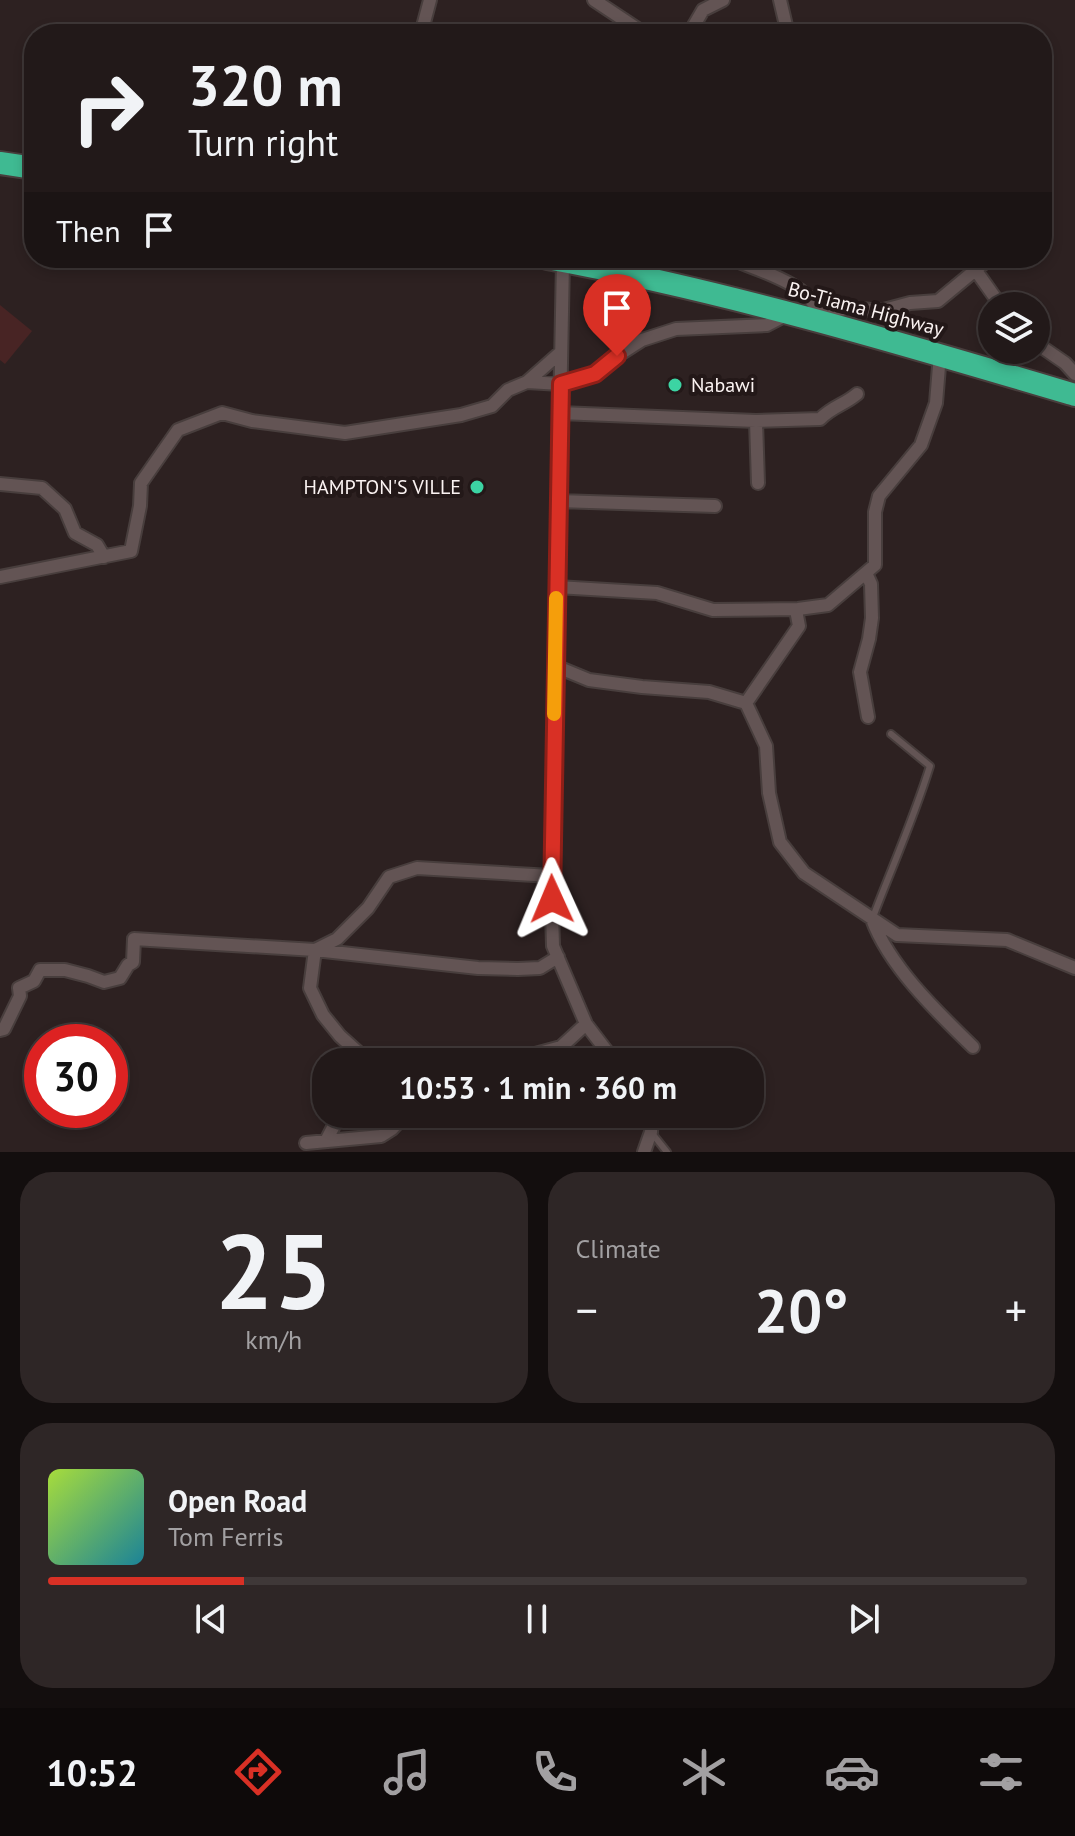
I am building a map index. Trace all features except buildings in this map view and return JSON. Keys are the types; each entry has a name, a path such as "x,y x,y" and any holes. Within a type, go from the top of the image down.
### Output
{"highway":[{"path":"0,163 24,167"},
{"name":"Bo-Tiama Highway","path":"619,268 821,318 1075,395"}],"street":[{"path":"424,24 430,0"},
{"path":"594,0 630,24"},
{"path":"693,24 703,10 723,0"},
{"path":"780,0 786,24"},
{"path":"556,268 561,384 551,876 553,946 586,1024 604,1048"},
{"path":"753,268 790,283 812,301 821,318 831,311 853,308 880,311 910,303 938,301 978,268"},
{"path":"976,270 991,292"},
{"path":"527,382 561,384 595,374 642,340 676,329 767,325 791,313"},
{"path":"0,577 131,551 141,483 178,430 222,413 252,421 345,433 461,415 492,406 508,390 527,382 561,352"},
{"path":"1050,353 1075,374"},
{"path":"557,587 657,593 713,610 798,609 828,605 875,565 875,512 879,496 921,445 936,403 940,354"},
{"path":"560,413 756,421 820,419 831,407 857,394"},
{"path":"756,421 758,483"},
{"path":"0,484 42,488 65,509 75,533 97,545 104,557"},
{"path":"558,501 715,506"},
{"path":"866,573 871,584 872,618 860,672 868,717"},
{"path":"746,703 799,626 798,609"},
{"path":"555,666 589,680 709,692 746,703 766,746 769,793 780,842 804,873 897,935 1007,940 1075,968"},
{"path":"315,950 337,939 368,908 389,877 417,868 551,876"},
{"path":"872,918 879,939 929,1004 973,1047"},
{"path":"0,1030 4,1029 20,996 19,988 34,981 40,970 65,970 104,982 120,978 133,962 134,939 315,950 491,969 540,968 558,957"},
{"path":"315,950 310,988 323,1015 353,1048"},
{"path":"557,1048 586,1024"},
{"path":"326,1141 333,1128"},
{"path":"306,1143 381,1136 393,1128"},
{"path":"644,1152 651,1128"}],"lane":[{"path":"872,918 915,813 930,766 891,734"},
{"path":"651,1132 667,1152"}],"shaded area":[{"path":"0,305 32,331 5,364 0,360"}],"slow traffic":[{"path":"554,714 556,598"}],"place":[{"name":"Nabawi","path":"675,385"},
{"name":"HAMPTON'S VILLE","path":"477,487"}],"route":[{"path":"552,899 561,384 595,374 617,356"}]}
